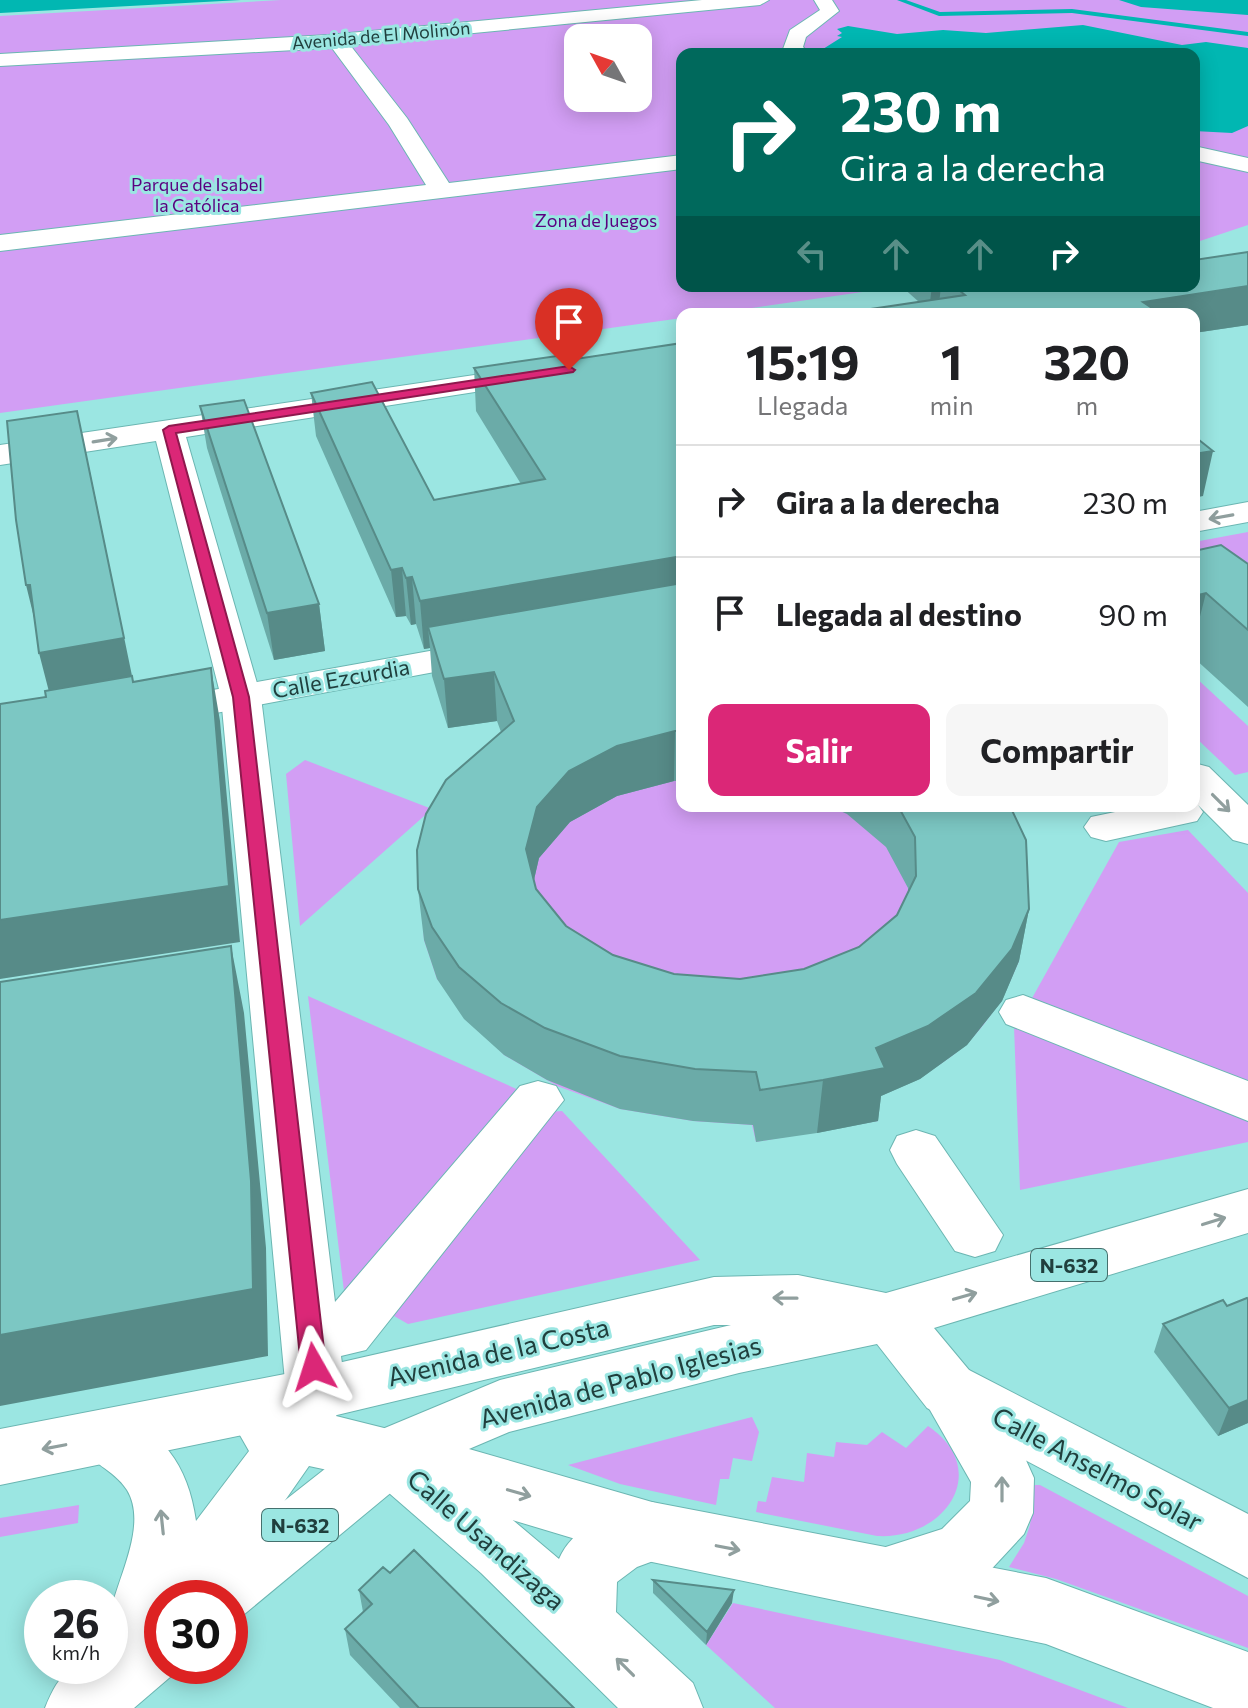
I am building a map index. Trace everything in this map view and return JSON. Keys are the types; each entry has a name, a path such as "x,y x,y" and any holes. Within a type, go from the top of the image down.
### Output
{"street":[{"name":"Avenida de El Molinón","path":"0,60 328,41 760,0"},
{"path":"793,48 797,34 826,6"},
{"path":"328,41 339,43 399,123 442,191"},
{"path":"1200,154 1248,165"},
{"path":"0,243 676,163"},
{"path":"0,455 569,370"},
{"path":"169,430 241,697 306,1415 190,1580"},
{"path":"1200,521 1248,512"},
{"name":"Calle Ezcurdia","path":"123,718 525,645"},
{"path":"1200,801 1248,830"},
{"path":"1106,827 1143,812"},
{"path":"1023,1012 1248,1102"},
{"path":"345,1332 538,1100"},
{"path":"916,1150 975,1235"},
{"name":"N-632","path":"890,1317 1248,1211"},
{"name":"Avenida de la Costa","path":"306,1415 714,1301 798,1299 890,1317"},
{"path":"884,1577 962,1554 1001,1513 1003,1478 948,1389 890,1317"},
{"name":"Avenida de Pablo Iglesias","path":"235,1580 390,1455 500,1407 739,1348 890,1317"},
{"name":"Calle Anselmo Solar","path":"948,1389 1248,1547"},
{"path":"0,1457 108,1437 167,1445 258,1429 306,1415 390,1455 652,1532 1046,1611 1248,1687"},
{"path":"108,1437 150,1472 165,1529 155,1587 128,1654"},
{"name":"Calle Usandizaga","path":"390,1455 504,1551 668,1708"},
{"name":"Calle Usandizaga","path":"583,1624 580,1589 590,1559 611,1544 652,1532"},
{"path":"128,1663 144,1642"}],"green space":[{"name":"Parque de Isabel la Católica","path":"281,0 1248,0 1248,225 1200,241 1200,48 676,48 676,292 862,292 752,308 676,308 676,319 0,413 0,16"},
{"path":"1248,532 1248,607 1200,606 1200,541"},
{"path":"1200,682 1248,726 1248,772 1235,775 1200,742"},
{"path":"676,729 676,812 960,812 1019,961 992,1013 961,1049 921,1076 869,1101 878,1121 756,1142 752,1125 693,1121 620,1109 557,1086 504,1055 437,979 424,940 422,901"},
{"path":"305,760 432,809 300,926 286,774"},
{"path":"1188,830 1248,893 1248,1084 1031,1000 1119,842"},
{"path":"308,996 521,1091 344,1291"},
{"path":"1014,1026 1248,1119 1248,1142 1020,1190"},
{"path":"562,1111 700,1260 408,1324 387,1312 549,1112"},
{"path":"752,1417 759,1432 752,1461 733,1458 729,1479 720,1479 716,1505 620,1484 568,1465"},
{"path":"928,1426 947,1444 957,1462 958,1481 952,1499 940,1515 923,1527 901,1534 877,1536 756,1512 758,1501 766,1502 772,1477 804,1482 807,1453 834,1457 836,1442 867,1445 882,1432 906,1448"},
{"path":"1034,1485 1040,1485 1248,1596 1248,1648 1056,1579 1009,1567 1024,1543 1030,1525"},
{"path":"79,1505 78,1523 0,1537 0,1518"},
{"path":"733,1603 1000,1660 1128,1708 775,1708 706,1645"}],"water":[{"path":"0,0 241,0 0,13"},
{"path":"1119,0 1248,0 1248,15 1141,7"},
{"path":"1083,25 1182,45 1206,42 1248,48 1248,126 1232,133 1200,131 1200,48 825,48 842,37 837,36 842,33 837,29 848,26 897,34 943,30 986,33"}],"building":[{"path":"1248,252 1248,286 1143,302 1152,308 877,308 965,295 961,292 1200,292 1200,259"},
{"path":"676,344 676,557 420,601 412,577 406,578 402,568 391,570 311,393 372,382 434,500 545,479 474,368 571,354 576,359"},
{"path":"244,400 319,604 267,613 200,406"},
{"path":"77,411 124,638 39,653 30,585 26,585 16,520 7,421"},
{"path":"1200,441 1213,451 1200,453"},
{"path":"1221,545 1248,564 1248,630 1206,593 1200,594 1200,550"},
{"path":"676,584 676,731 617,746 569,771 537,807 526,849 536,889 566,926 613,955 674,974 740,979 804,969 859,947 897,915 916,876 915,837 901,812 1013,812 1026,840 1029,909 1012,949 976,993 928,1026 876,1048 885,1068 823,1080 760,1090 756,1072 695,1069 620,1056 545,1028 501,1003 459,967 432,927 418,889 417,850 426,814 446,780 514,721 494,672 444,679 428,627"},
{"path":"211,668 229,886 0,920 0,704 46,697 45,691 132,676 133,682"},
{"path":"231,946 251,1181 253,1289 0,1335 0,982"},
{"path":"1247,1298 1248,1400 1229,1408 1163,1324 1223,1300 1227,1306"},
{"path":"414,1550 574,1708 419,1708 345,1629 372,1604 359,1590 383,1567 390,1573"},
{"path":"653,1580 734,1590 707,1632"}],"waterway":[{"path":"900,0 939,14 1072,11 1248,34"}],"route":[{"path":"314,1367 241,697 169,430 569,370"}],"park label":[{"name":"Zona de Juegos","path":"596,220"}]}
